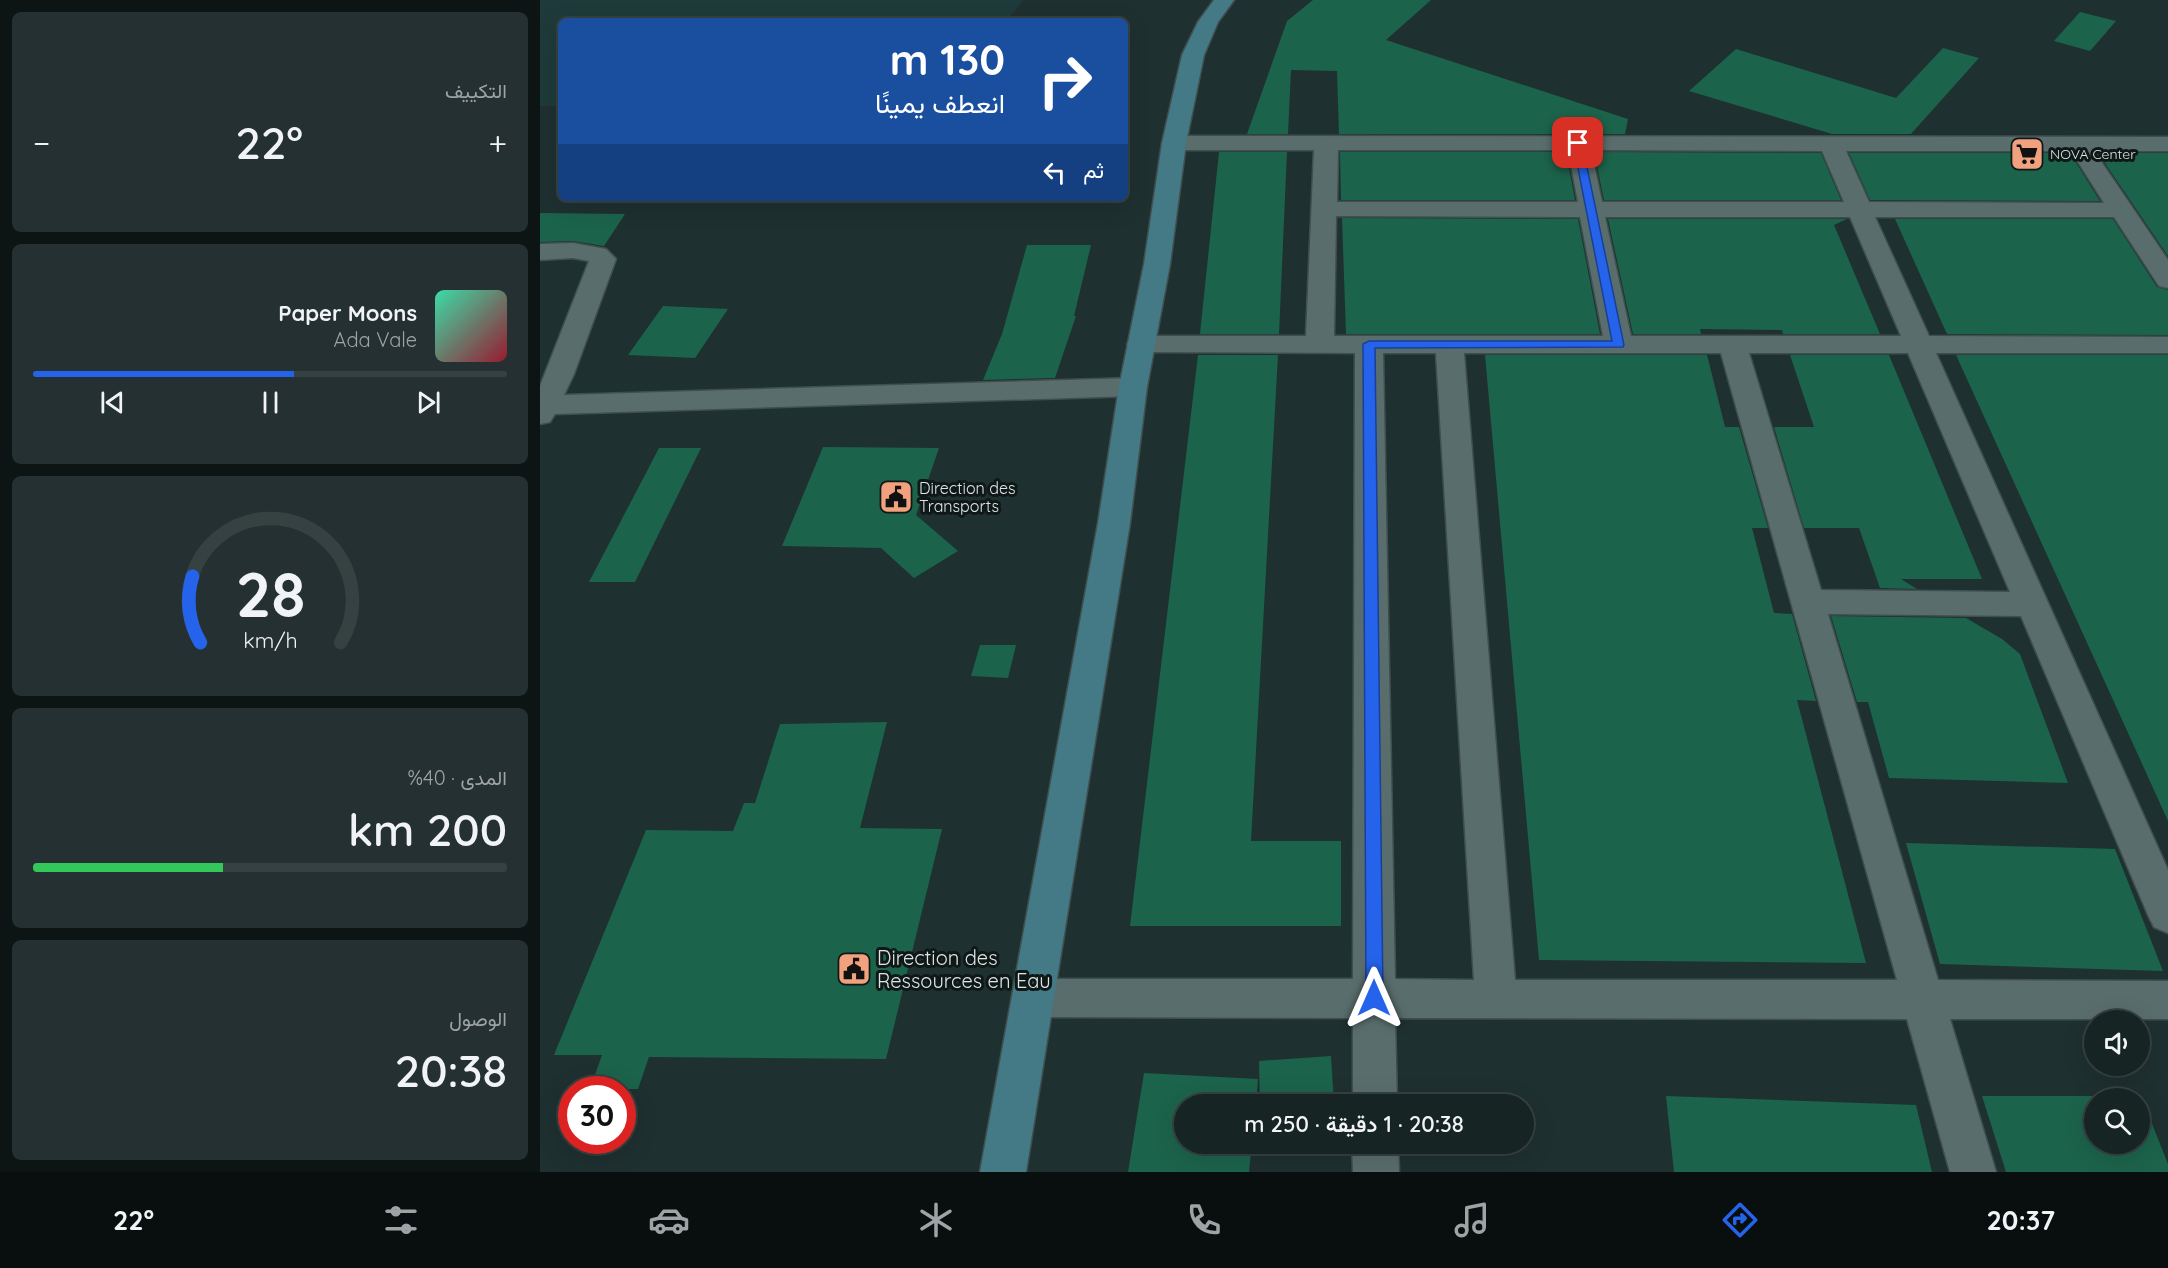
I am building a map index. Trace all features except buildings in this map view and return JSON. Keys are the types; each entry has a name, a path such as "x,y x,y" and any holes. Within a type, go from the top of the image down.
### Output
{"main road":[{"path":"1004,1172 1114,523 1132,387 1157,264 1174,143 1193,55 1208,22 1224,0"}],"street":[{"path":"1174,143 2168,144"},
{"path":"1320,344 1326,143"},
{"path":"1578,143 1619,345"},
{"path":"1832,144 2168,915"},
{"path":"2078,144 2168,280"},
{"path":"1324,209 2121,210"},
{"path":"540,252 580,251 597,254 603,259 550,374 543,410 1132,387"},
{"path":"1141,344 2168,345"},
{"path":"1369,344 1375,1094"},
{"path":"1449,344 1496,999"},
{"path":"1733,345 1973,1172"},
{"path":"1807,602 2032,604"},
{"path":"1033,998 2168,1000"},
{"path":"1375,1154 1376,1172"}],"shaded area":[{"path":"540,0 1024,0 1009,18 558,18 558,106 540,106"}],"place":[{"name":"NOVA Center","path":"2027,154"},
{"name":"Direction des Transports","path":"896,497"},
{"name":"Direction des Ressources en Eau","path":"854,969"}],"route":[{"path":"1374,998 1369,344 1619,345 1578,143"}]}
